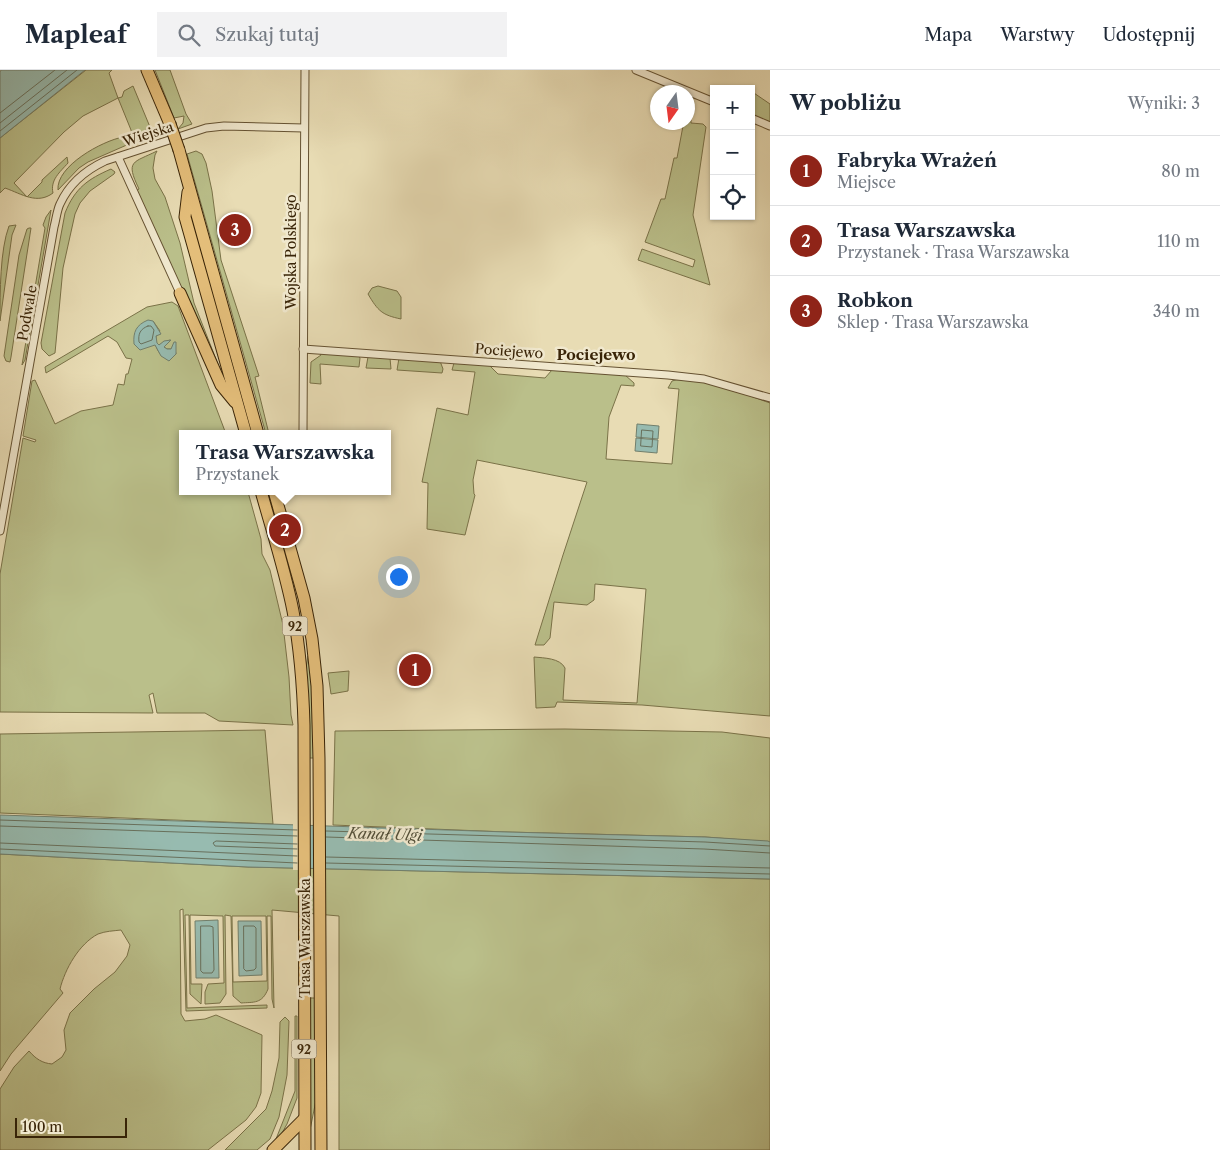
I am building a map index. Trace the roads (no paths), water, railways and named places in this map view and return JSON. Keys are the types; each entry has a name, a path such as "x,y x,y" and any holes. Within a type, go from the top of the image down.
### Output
{"main road":[{"path":"147,70 179,150 257,430"},
{"path":"189,185 185,217 245,430"},
{"path":"180,293 221,385 237,405"},
{"name":"Trasa Warszawska","path":"263,495 285,579 296,631 302,678 305,1150"},
{"name":"Trasa Warszawska","path":"275,495 304,598 312,639 317,686 321,1150"},
{"path":"273,1150 304,1119"}],"street":[{"name":"Wojska Polskiego","path":"303,430 305,70"},
{"path":"636,70 710,100"},
{"path":"755,120 770,126"},
{"name":"Wiejska","path":"180,293 118,157 206,128 224,126 304,128"},
{"name":"Podwale","path":"0,531 60,204 74,182 93,167 118,157"},
{"name":"Pociejewo","path":"303,349 668,375 704,379 770,398"}],"water":[{"path":"1,70 85,70 0,138"},
{"path":"148,320 153,321 161,334 156,336 159,345 164,341 171,340 164,347 171,349 174,342 176,342 176,354 169,361 161,356 155,345 140,350 134,344 136,329"},
{"path":"637,424 659,426 658,439 636,437"},
{"path":"636,438 658,440 657,453 635,451"},
{"name":"Kanał Ulgi","path":"0,815 705,837 768,841 770,842 770,879 248,867 0,854"},
{"path":"218,920 219,978 196,978 195,921"},
{"path":"238,921 261,921 262,975 239,976"}],"place":[{"name":"Robkon","path":"235,230"},
{"name":"Trasa Warszawska","path":"285,530"},
{"name":"Fabryka Wrażeń","path":"415,670"}],"district":[{"name":"Pociejewo","path":"596,354"}]}
